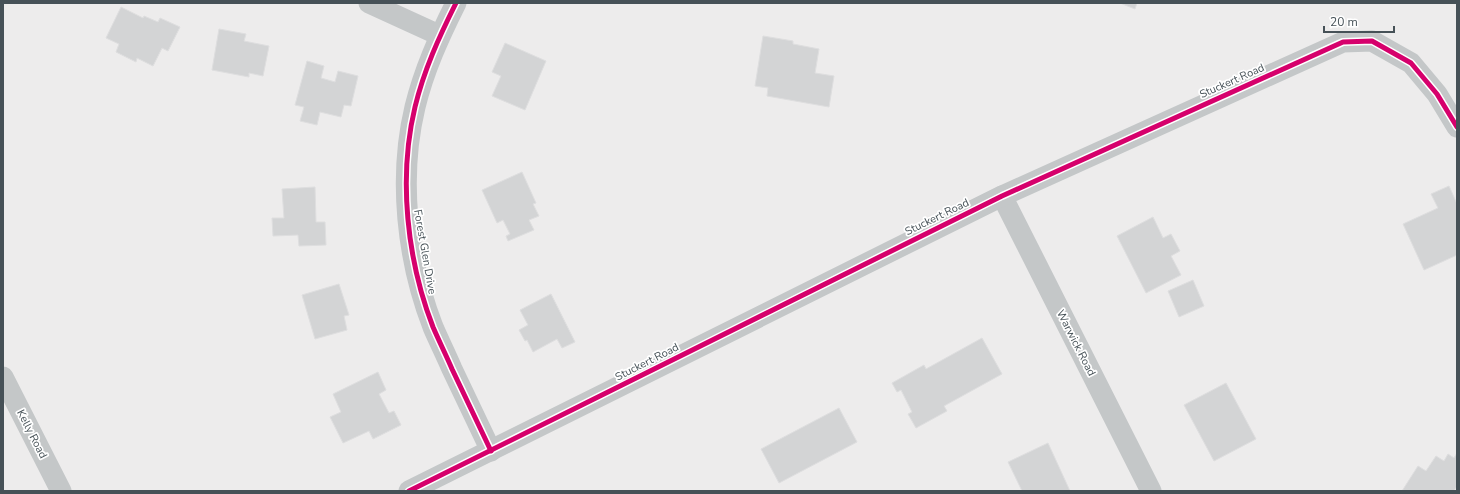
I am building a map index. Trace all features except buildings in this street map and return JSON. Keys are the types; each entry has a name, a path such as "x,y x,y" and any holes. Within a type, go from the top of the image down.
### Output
{"street":[{"path":"369,3 439,36"},
{"name":"Forest Glen Drive","path":"456,3 439,36 426,69 414,115 408,156 406,204 409,228 424,303 434,328 491,451"},
{"name":"Stuckert Road","path":"409,491 1002,196 1343,42 1372,41 1410,63 1438,94 1457,127"},
{"name":"Warwick Road","path":"1002,196 1151,491"},
{"name":"Kelly Road","path":"3,376 61,491"}],"cycle path":[{"path":"456,3 432,54 415,107 407,162 406,190 408,218 411,247 417,274 433,327 491,451"},
{"path":"409,491 1002,196 1343,42 1372,41 1411,63 1437,94 1457,127"}]}
